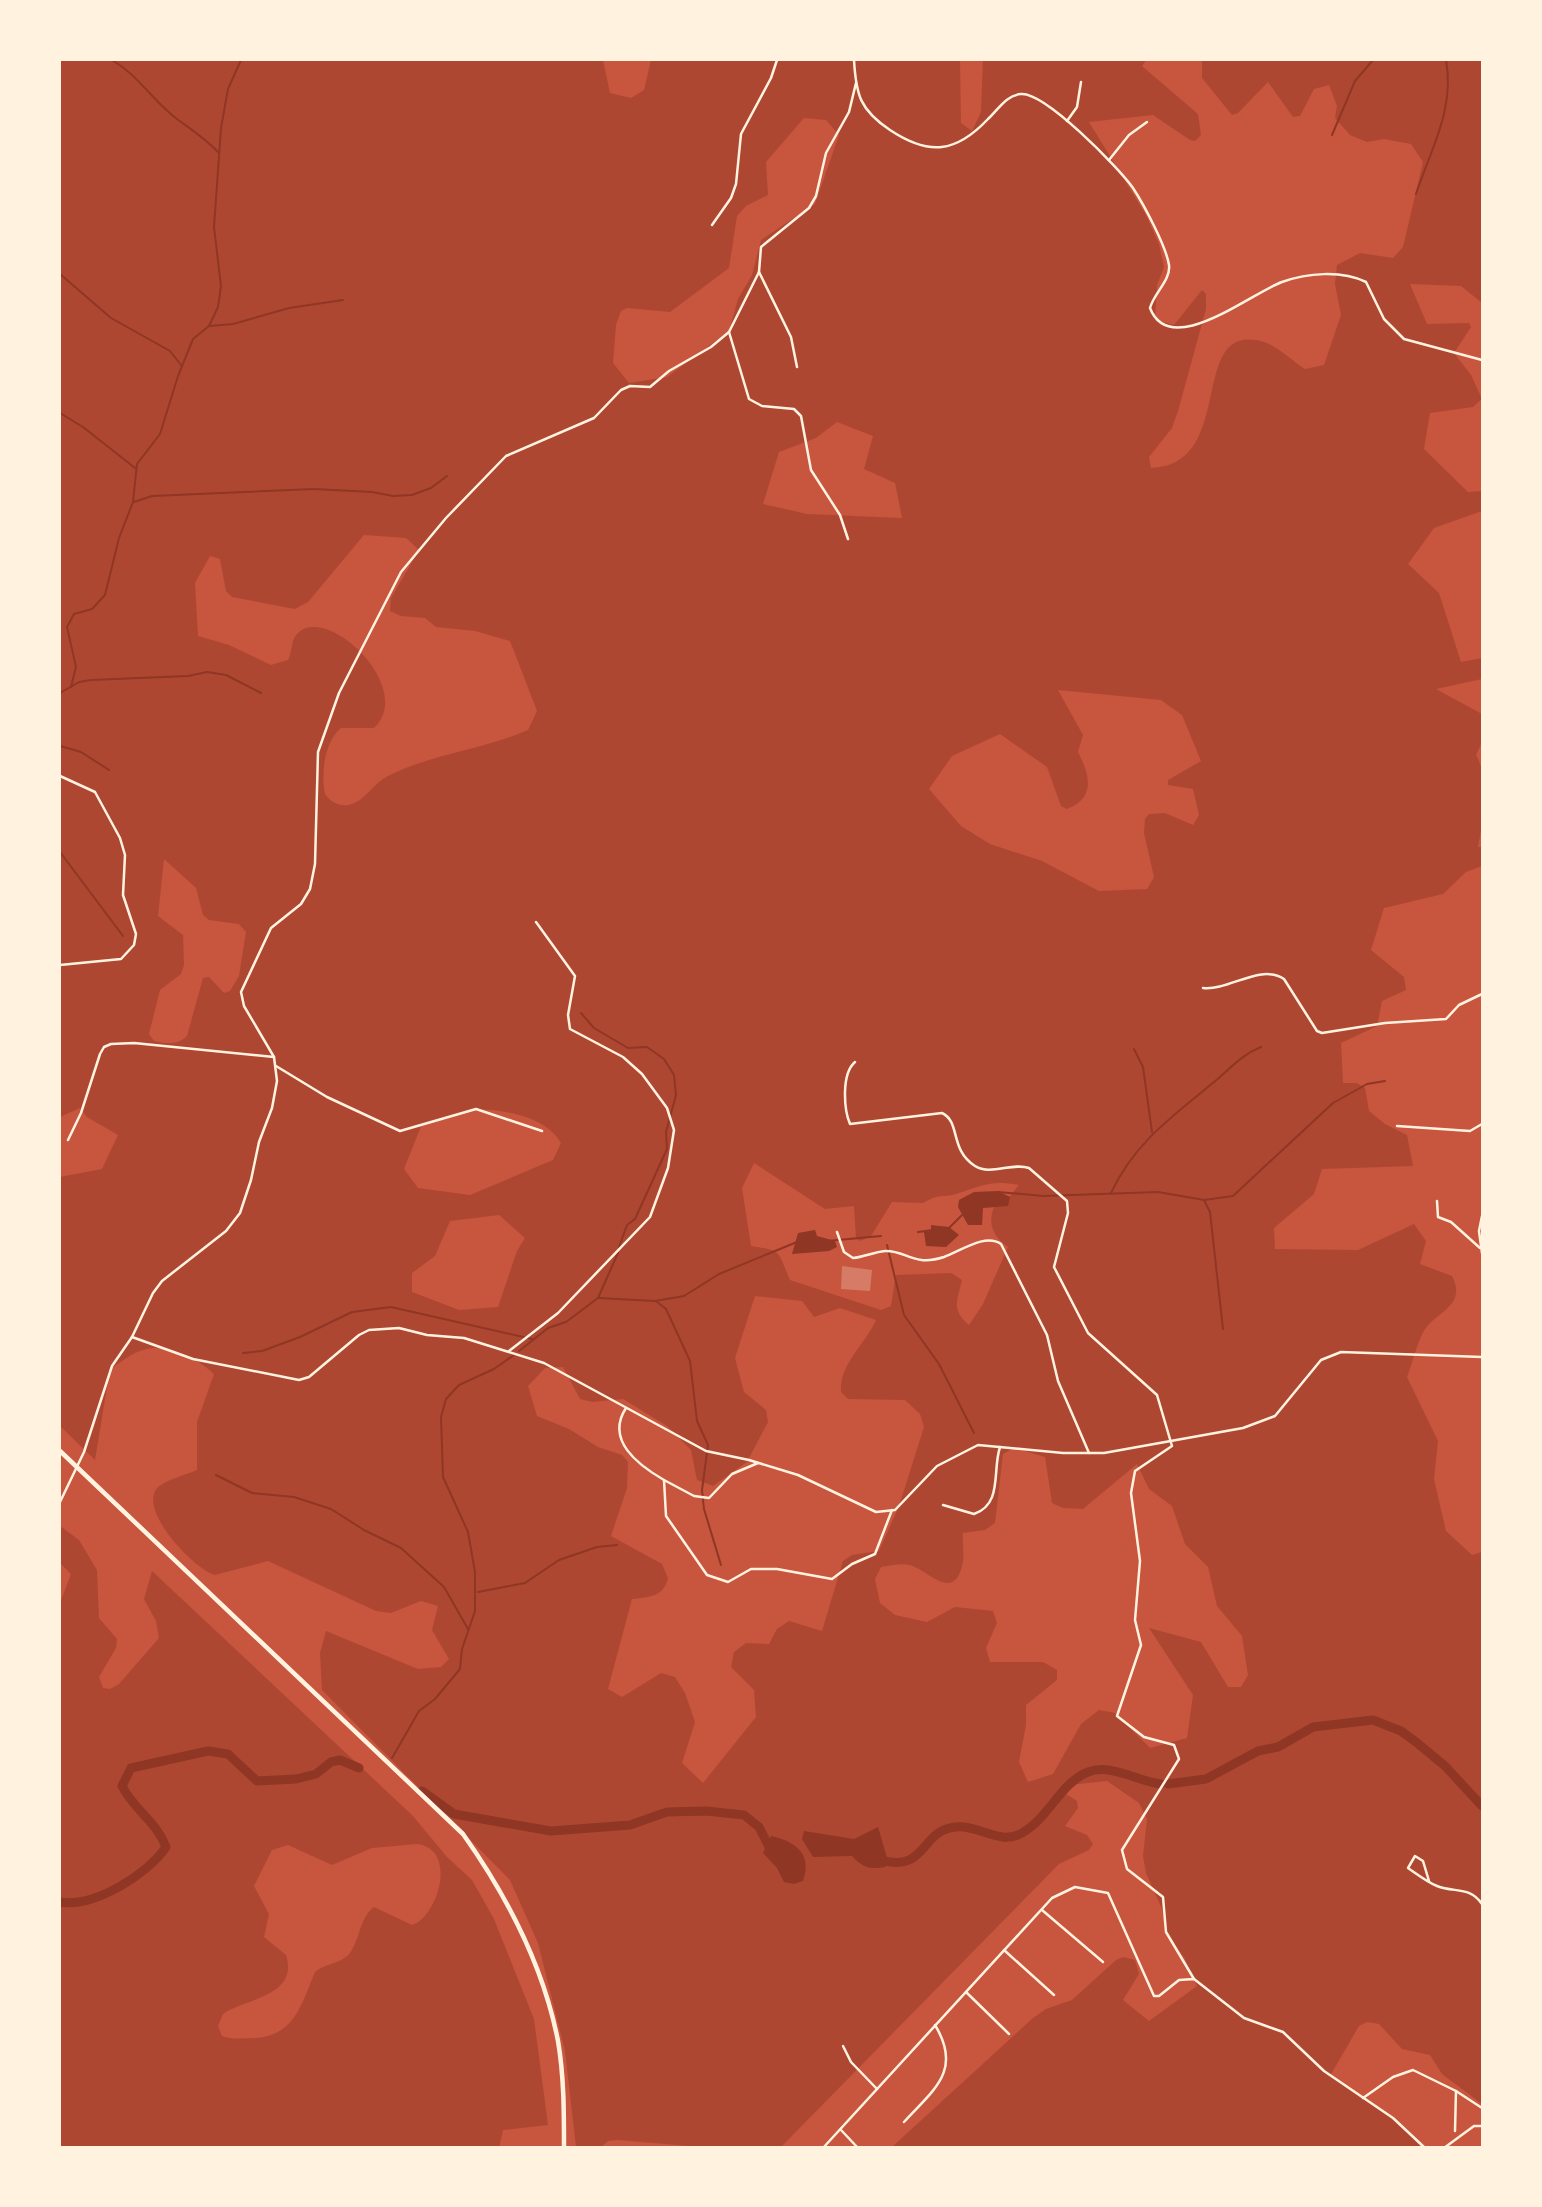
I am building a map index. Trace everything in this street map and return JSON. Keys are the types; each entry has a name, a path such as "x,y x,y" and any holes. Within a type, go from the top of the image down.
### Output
{"highway":[{"path":"60,1451 463,1834 492,1875 514,1914 545,1992 558,2041 565,2147"}],"street":[{"path":"712,225 731,198 736,184 741,134 771,78 777,60"},
{"path":"854,60 856,83 864,110 913,145 945,148 960,142 987,121 1005,101 1019,94 1031,95 1067,121 1109,160 1133,189 1169,262 1169,274 1150,308 1154,318 1160,323 1192,326 1208,322 1279,283 1299,277 1338,274 1366,282 1384,319 1404,339 1482,359"},
{"path":"1067,121 1077,107 1081,82"},
{"path":"60,1502 84,1452 112,1366 132,1337 162,1281 226,1231 240,1213 259,1142 272,1108 276,1066 274,1057 244,1006 241,992 271,928 301,904 310,889 315,864 318,752 339,693 401,572 446,518 506,456 594,418 621,390 630,386 650,387 729,332 759,272 761,247 765,240 809,208 816,196 825,153 849,112 856,83"},
{"path":"1109,160 1121,144 1147,122"},
{"path":"759,272 791,337 797,367"},
{"path":"729,332 749,399 762,406 794,408 800,416 811,470 840,515 848,539"},
{"path":"60,776 95,792 120,838 125,855 123,895 136,934 134,946 121,959 60,965"},
{"path":"509,1351 558,1313 650,1217 668,1168 674,1130 667,1108 642,1074 623,1057 570,1028 568,1015 575,976 536,922"},
{"path":"1203,988 1224,987 1262,975 1278,975 1284,979 1317,1031 1322,1033 1385,1023 1446,1019 1459,1005 1482,995"},
{"path":"68,1140 81,1113 100,1054 111,1044 134,1043 274,1057"},
{"path":"855,1062 848,1071 847,1083 850,1124 942,1113 953,1123 957,1148 976,1167 988,1170 1022,1166 1029,1168 1067,1201 1068,1213 1054,1267 1088,1333 1157,1395 1172,1441 1167,1450 1135,1471 1131,1493 1140,1561 1135,1620 1141,1645 1116,1716 1144,1737 1174,1745 1179,1759 1124,1843 1123,1860 1127,1869 1163,1897 1166,1932 1194,1979 1244,2018 1283,2032 1324,2071 1393,2118 1425,2147"},
{"path":"276,1066 327,1097 400,1130 475,1109 542,1131"},
{"path":"1397,1126 1470,1132 1482,1124"},
{"path":"1437,1201 1438,1217 1451,1222 1480,1248"},
{"path":"1482,1216 1479,1231 1482,1253"},
{"path":"837,1232 844,1252 853,1258 886,1251 914,1261 926,1260 943,1257 987,1240 1001,1244 1047,1335 1058,1381 1089,1453"},
{"path":"132,1337 192,1359 299,1380 309,1377 353,1339 369,1330 399,1328 427,1335 464,1338 544,1363 706,1451 798,1475 877,1512 892,1510"},
{"path":"664,1480 666,1516 707,1575 728,1582 751,1569 796,1571 832,1580 852,1564 875,1554 892,1510 937,1466 978,1445 1089,1453 1172,1441 1243,1428 1275,1416 1321,1360 1341,1352 1482,1357"},
{"path":"626,1408 618,1426 620,1439 647,1470 694,1496 709,1498 732,1474 758,1463"},
{"path":"943,1505 974,1514 987,1508 994,1498 996,1460 1000,1447"},
{"path":"1429,1881 1423,1861 1415,1856 1408,1868 1429,1881 1438,1886 1468,1890 1482,1902"},
{"path":"823,2147 1041,1909 1052,1898 1076,1887 1108,1893 1154,1996 1159,1996 1179,1980 1194,1979"},
{"path":"1041,1909 1103,1962"},
{"path":"1004,1950 1054,1995"},
{"path":"966,1992 1009,2034"},
{"path":"904,2122 943,2078 947,2067 943,2038 935,2025"},
{"path":"842,2046 851,2062 877,2089"},
{"path":"1363,2098 1393,2077 1413,2070 1457,2091 1482,2108"},
{"path":"1455,2131 1457,2091"},
{"path":"1444,2147 1474,2126 1482,2126"},
{"path":"840,2129 858,2147"}],"shaded area":[{"path":"60,60 603,60 610,93 631,98 644,90 651,60 960,60 961,123 972,131 981,112 983,60 1146,60 1142,66 1198,114 1201,135 1195,141 1190,140 1153,115 1089,122 1146,215 1159,244 1164,267 1157,285 1155,320 1174,325 1202,290 1206,294 1206,309 1178,411 1172,428 1149,457 1151,468 1178,461 1195,444 1205,421 1217,371 1225,352 1240,341 1270,344 1305,369 1324,365 1341,315 1335,284 1337,265 1360,253 1393,258 1403,247 1423,162 1411,144 1384,139 1367,142 1350,135 1335,118 1337,106 1329,85 1314,89 1300,116 1293,117 1268,82 1238,113 1232,115 1202,78 1202,60 1482,60 1482,303 1461,286 1410,284 1427,324 1469,323 1471,327 1454,353 1471,375 1482,399 1473,407 1430,413 1424,449 1468,492 1482,491 1482,511 1434,528 1408,564 1439,593 1461,662 1482,658 1482,679 1436,689 1482,714 1482,742 1476,755 1484,788 1478,847 1482,847 1482,866 1466,872 1443,894 1384,908 1371,950 1404,977 1406,990 1382,1001 1377,1026 1341,1043 1343,1083 1357,1083 1365,1088 1369,1111 1385,1124 1407,1135 1413,1166 1322,1169 1314,1194 1274,1228 1275,1249 1358,1250 1414,1224 1426,1241 1420,1264 1452,1276 1456,1286 1456,1294 1449,1307 1422,1334 1407,1377 1438,1441 1434,1479 1446,1531 1472,1555 1482,1552 1482,2104 1442,2074 1430,2055 1402,2049 1379,2024 1367,2022 1359,2026 1330,2076 1392,2117 1421,2147 892,2147 1033,2018 1046,2009 1072,2000 1116,1960 1123,1957 1135,1960 1139,1974 1123,2000 1149,2021 1197,1986 1184,1957 1168,1936 1162,1909 1146,1873 1143,1856 1147,1819 1139,1803 1107,1781 1070,1785 1066,1794 1077,1801 1078,1808 1065,1826 1087,1835 1093,1844 1089,1850 1059,1864 781,2147 702,2147 617,2140 608,2141 601,2147 576,2147 565,2051 538,1943 510,1880 322,1690 320,1653 326,1631 418,1669 441,1667 449,1659 432,1630 438,1606 421,1601 391,1613 376,1611 268,1561 215,1575 195,1563 171,1538 155,1511 153,1498 161,1485 197,1470 197,1422 214,1374 182,1353 162,1348 143,1350 110,1369 95,1460 60,1426 60,1177 102,1169 118,1135 87,1117 80,1108 60,1117","holes":["804,118 826,120 839,135 815,204 761,240 752,275 738,299 729,331 667,377 629,383 613,363 616,325 621,311 627,308 670,312 729,268 737,216 746,206 768,195 766,162","837,422 873,436 864,469 895,483 902,518 807,514 763,504 779,452 816,438","364,535 406,538 419,550 391,598 390,611 401,616 425,618 436,627 475,631 510,641 537,711 528,730 405,769 383,779 354,803 335,803 325,794 324,768 327,750 341,728 374,728 384,711 384,691 376,671 362,653 344,638 326,629 309,627 296,635 288,660 271,665 229,645 198,636 195,583 210,556 220,559 226,591 232,597 295,609 308,602","1058,690 1161,700 1182,715 1201,761 1168,780 1168,785 1193,789 1199,815 1193,825 1165,813 1149,814 1145,819 1144,833 1154,877 1147,889 1099,891 1042,861 990,844 961,826 929,789 952,756 1000,734 1047,767 1061,806 1067,809 1077,804 1087,792 1087,776 1078,752 1083,735","164,859 196,888 203,915 209,920 239,924 246,932 239,976 230,991 224,993 209,977 203,978 187,1036 172,1043 154,1041 149,1034 160,990 181,974 184,965 183,935 158,916","475,1109 524,1116 545,1126 561,1143 553,1160 470,1195 418,1188 404,1169 422,1124","754,1163 825,1209 854,1206 856,1238 860,1241 871,1236 892,1202 923,1203 988,1184 1019,1185 1006,1201 994,1207 991,1219 993,1230 1008,1247 983,1304 969,1325 963,1320 957,1305 962,1280 951,1273 896,1275 891,1306 881,1310 790,1280 778,1254 769,1249 751,1246 742,1188","499,1215 525,1238 517,1251 498,1307 459,1310 412,1292 412,1273 435,1256 450,1221","755,1296 802,1301 814,1317 840,1308 876,1320 844,1372 841,1392 848,1399 905,1400 920,1414 924,1427 899,1506 879,1551 852,1555 843,1561 822,1631 789,1621 777,1629 769,1644 746,1643 734,1652 731,1667 754,1690 756,1717 703,1783 682,1763 695,1722 685,1693 675,1677 661,1673 622,1697 608,1689 632,1599 659,1592 668,1578 662,1564 611,1536 627,1488 628,1462 622,1455 598,1447 569,1429 537,1416 528,1386 545,1368 563,1367 580,1399 592,1402 623,1399 667,1426 691,1450 697,1480 713,1486 747,1462 768,1422 766,1410 744,1392 735,1358","1014,1448 1045,1457 1052,1503 1063,1508 1083,1509 1137,1464 1149,1489 1172,1506 1185,1544 1208,1567 1217,1606 1242,1636 1248,1675 1241,1687 1228,1687 1201,1642 1149,1628 1193,1695 1187,1738 1150,1748 1115,1713 1099,1710 1081,1724 1053,1774 1028,1782 1019,1762 1026,1725 1026,1705 1057,1680 1057,1670 1043,1662 990,1662 986,1648 997,1623 993,1611 955,1607 927,1622 895,1615 880,1603 875,1579 881,1567 902,1564 916,1567 946,1583 952,1582 958,1577 962,1566 963,1533 985,1530 995,1523 1003,1454"]},
{"path":"998,1191 1010,1197 1008,1206 983,1208 982,1225 968,1225 958,1207 959,1200 974,1192"},
{"path":"931,1225 949,1227 959,1235 946,1247 926,1246 924,1232 931,1231"},
{"path":"815,1230 817,1236 835,1241 837,1247 829,1251 792,1254 798,1233"},
{"path":"60,1526 79,1540 97,1570 99,1618 117,1639 116,1648 99,1677 103,1688 110,1689 119,1684 159,1638 156,1621 144,1599 152,1571 413,1816 447,1857 472,1880 494,1919 534,2019 548,2125 503,2130 499,2148 60,2147 60,1603 71,1574 60,1563","holes":["417,1844 430,1849 437,1858 440,1884 436,1898 421,1920 412,1925 374,1907 366,1916 350,1953 315,1972 301,2006 280,2031 256,2038 222,2036 218,2026 223,2014 278,1988 285,1980 288,1969 286,1955 264,1937 269,1914 254,1886 272,1850 288,1845 332,1865 372,1848"]},
{"path":"878,1827 888,1861 885,1867 867,1867 852,1856 813,1857 802,1839 804,1831 854,1839"},
{"path":"771,1836 788,1841 800,1850 806,1863 803,1881 794,1884 784,1882 777,1868 763,1853"}],"building":[{"path":"842,1266 872,1270 870,1291 841,1289"}],"waterway":[{"path":"112,60 130,73 168,112 219,153"},
{"path":"71,687 76,667 67,627 74,614 92,609 105,595 119,538 133,502 137,464 160,434 193,339 209,326 218,307 221,286 214,227 221,128 228,89 241,60"},
{"path":"1332,135 1355,81 1373,60"},
{"path":"1416,194 1444,112 1448,78 1446,60"},
{"path":"60,274 111,318 170,351 181,365"},
{"path":"210,326 233,324 289,308 343,300"},
{"path":"60,413 83,427 135,468"},
{"path":"134,502 152,496 314,489 372,492 393,496 412,495 431,488 447,476"},
{"path":"60,693 79,682 91,680 188,676 207,672 226,675 261,693"},
{"path":"60,746 81,752 109,770"},
{"path":"60,852 123,936"},
{"path":"581,1013 594,1028 628,1048 647,1047 664,1059 674,1075 676,1095 666,1132 667,1149 635,1219 627,1225 619,1247"},
{"path":"1111,1193 1131,1159 1169,1119 1242,1058 1261,1047"},
{"path":"1134,1049 1143,1067 1152,1132"},
{"path":"998,1192 1044,1196 1158,1192 1204,1200 1233,1196 1333,1103 1367,1084 1385,1081"},
{"path":"1204,1200 1210,1212 1223,1329"},
{"path":"949,1228 962,1215"},
{"path":"918,1232 933,1230"},
{"path":"827,1241 881,1236"},
{"path":"598,1298 655,1301 684,1296 719,1274 797,1242"},
{"path":"887,1245 904,1315 939,1364 974,1433"},
{"path":"519,1351 548,1328 566,1322 598,1298 618,1253"},
{"path":"656,1301 666,1309 690,1361 697,1421 708,1445 702,1490 704,1509 721,1565"},
{"path":"243,1353 262,1351 300,1337 352,1312 391,1307 532,1339"},
{"path":"392,1758 419,1711 435,1699 460,1669 462,1649 475,1611 475,1572 468,1532 443,1477 441,1417 446,1399 459,1385 494,1369 514,1355"},
{"path":"216,1475 252,1493 294,1497 331,1509 364,1530 401,1548 444,1587 468,1629"},
{"path":"478,1592 525,1583 559,1560 597,1547 617,1545"},
{"path":"1168,1784 1206,1779 1258,1751 1278,1747 1313,1727 1373,1720 1401,1731 1416,1742 1445,1766 1482,1806"},
{"path":"60,1902 88,1900 119,1887 147,1868 166,1847 157,1830 122,1786 131,1768 208,1751 228,1754 257,1781 296,1779 316,1774 331,1762 340,1760 359,1768"},
{"path":"878,1859 906,1861 943,1830 955,1827 972,1828 1005,1837 1022,1833 1040,1819 1070,1784 1088,1772 1115,1771 1161,1784"},
{"path":"422,1791 454,1814 551,1831 630,1825 667,1812 706,1811 744,1815 759,1827 771,1851"}]}
